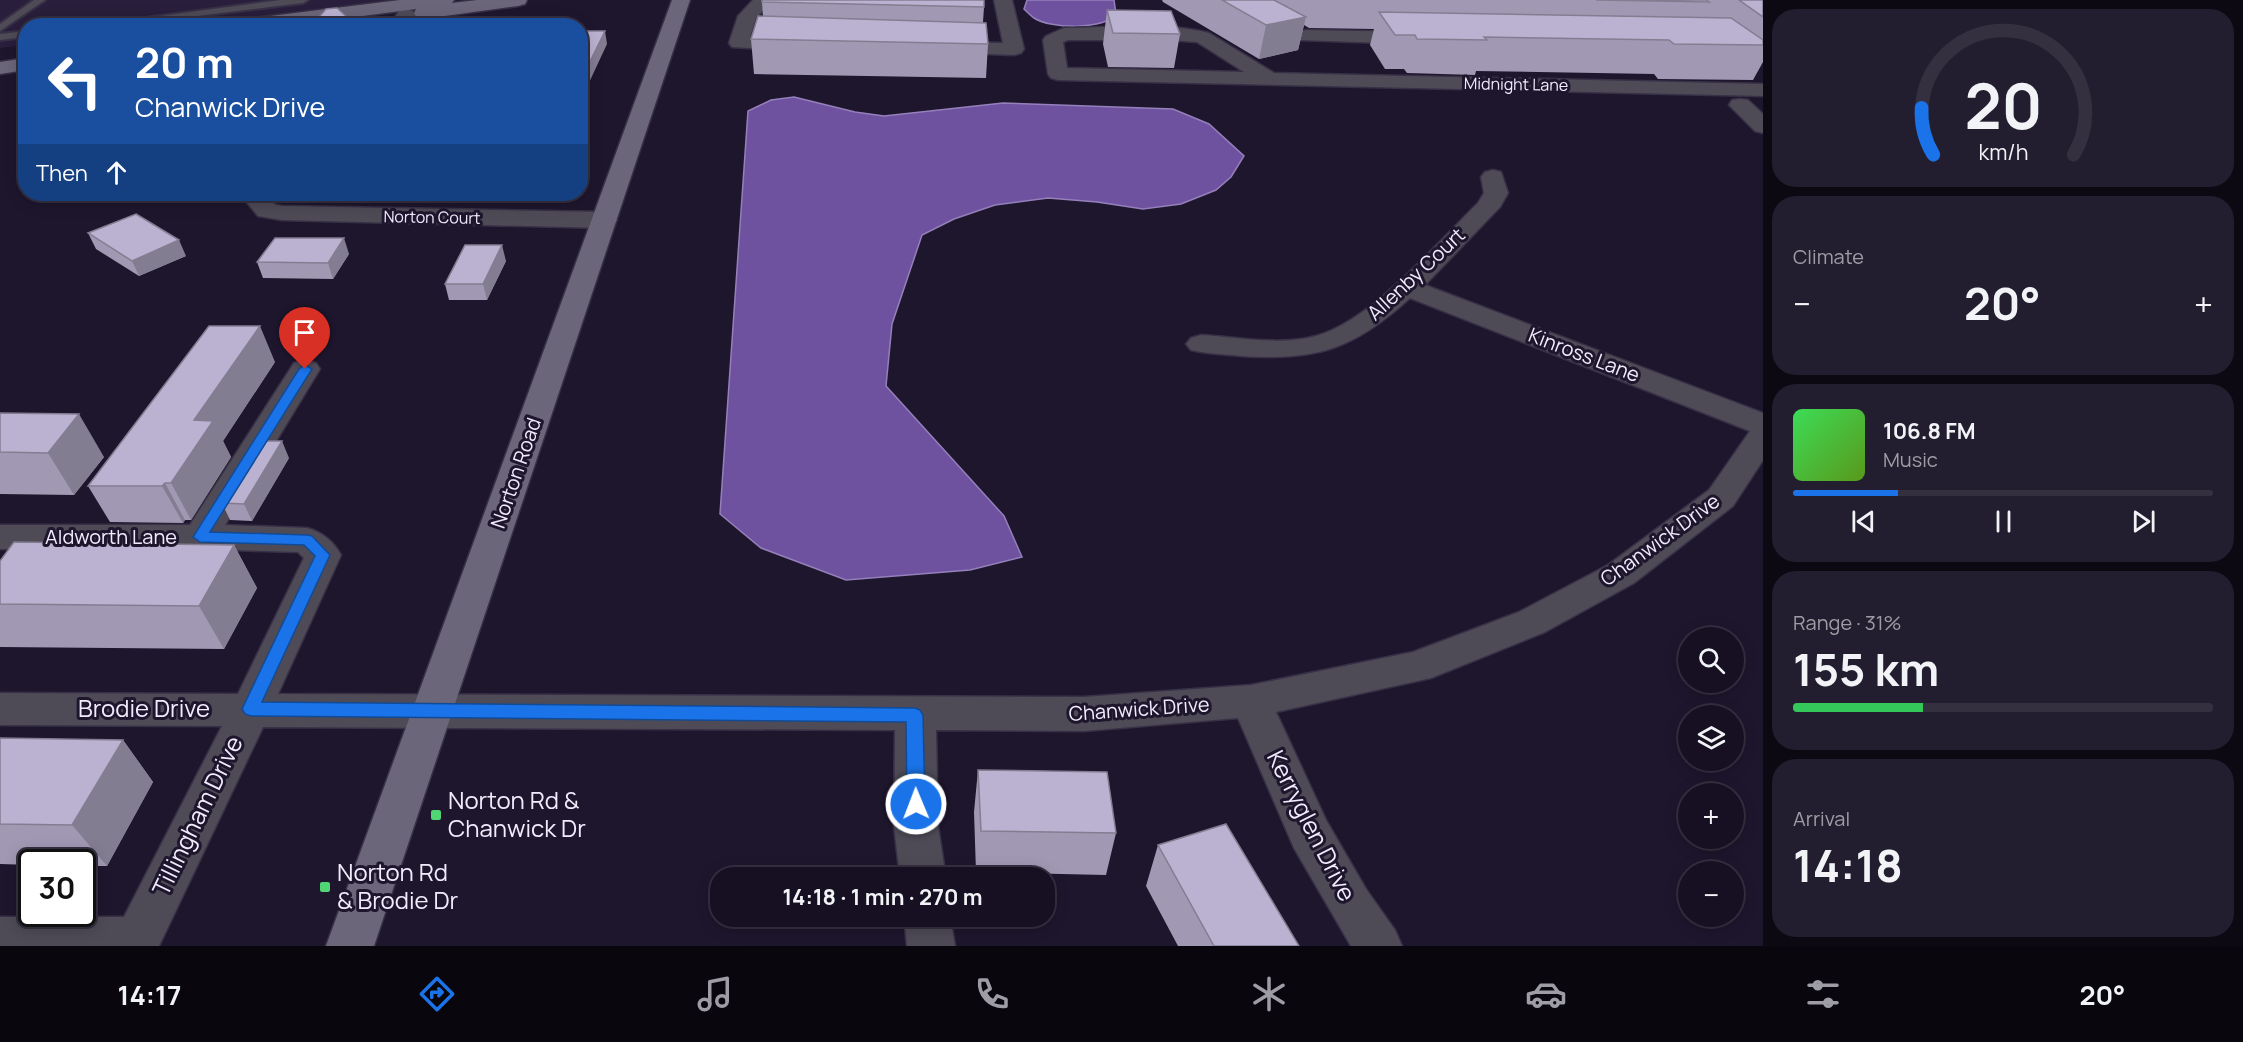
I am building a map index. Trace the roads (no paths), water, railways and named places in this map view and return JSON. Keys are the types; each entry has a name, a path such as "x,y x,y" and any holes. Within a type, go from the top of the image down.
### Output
{"main road":[{"path":"301,18 445,0"},
{"path":"414,18 518,0"},
{"name":"Norton Road","path":"350,946 681,0"},
{"path":"0,55 18,53"},
{"path":"0,68 18,65"}],"street":[{"path":"768,4 747,16 739,44 811,45"},
{"path":"984,9 1004,5 1013,45"},
{"path":"1288,27 1333,53"},
{"path":"918,47 1054,42 1057,36 1064,34 1170,34 1202,37 1269,79"},
{"path":"1306,36 1436,38"},
{"name":"Midnight Lane","path":"1054,42 1058,74 1763,90"},
{"path":"1351,64 1378,81"},
{"path":"1740,105 1763,126"},
{"name":"Allenby Court","path":"1201,344 1288,349 1326,343 1357,327 1382,310 1488,207 1496,193 1492,177"},
{"name":"Norton Court","path":"262,201 269,212 310,215 604,220"},
{"name":"Kinross Lane","path":"1406,287 1763,424"},
{"path":"200,537 305,369"},
{"name":"Chanwick Drive","path":"433,711 1084,714 1251,701 1417,667 1533,622 1621,574 1721,498 1763,436"},
{"name":"Aldworth Lane","path":"0,537 200,537 307,540 323,555"},
{"name":"Tillingham Drive","path":"135,943 251,709 323,555"},
{"name":"Kerryglen Drive","path":"1251,701 1310,834 1350,904 1378,946"},
{"name":"Brodie Drive","path":"0,709 433,711"},
{"path":"915,715 916,826 922,867"},
{"path":"928,927 931,946"},
{"path":"0,940 135,943"}],"lane":[{"path":"0,28 40,0"},
{"path":"157,18 303,0"},
{"path":"0,37 18,35"}],"place":[{"name":"Norton Rd & Chanwick Dr","path":"436,815"},
{"name":"Norton Rd & Brodie Dr","path":"325,887"}]}
